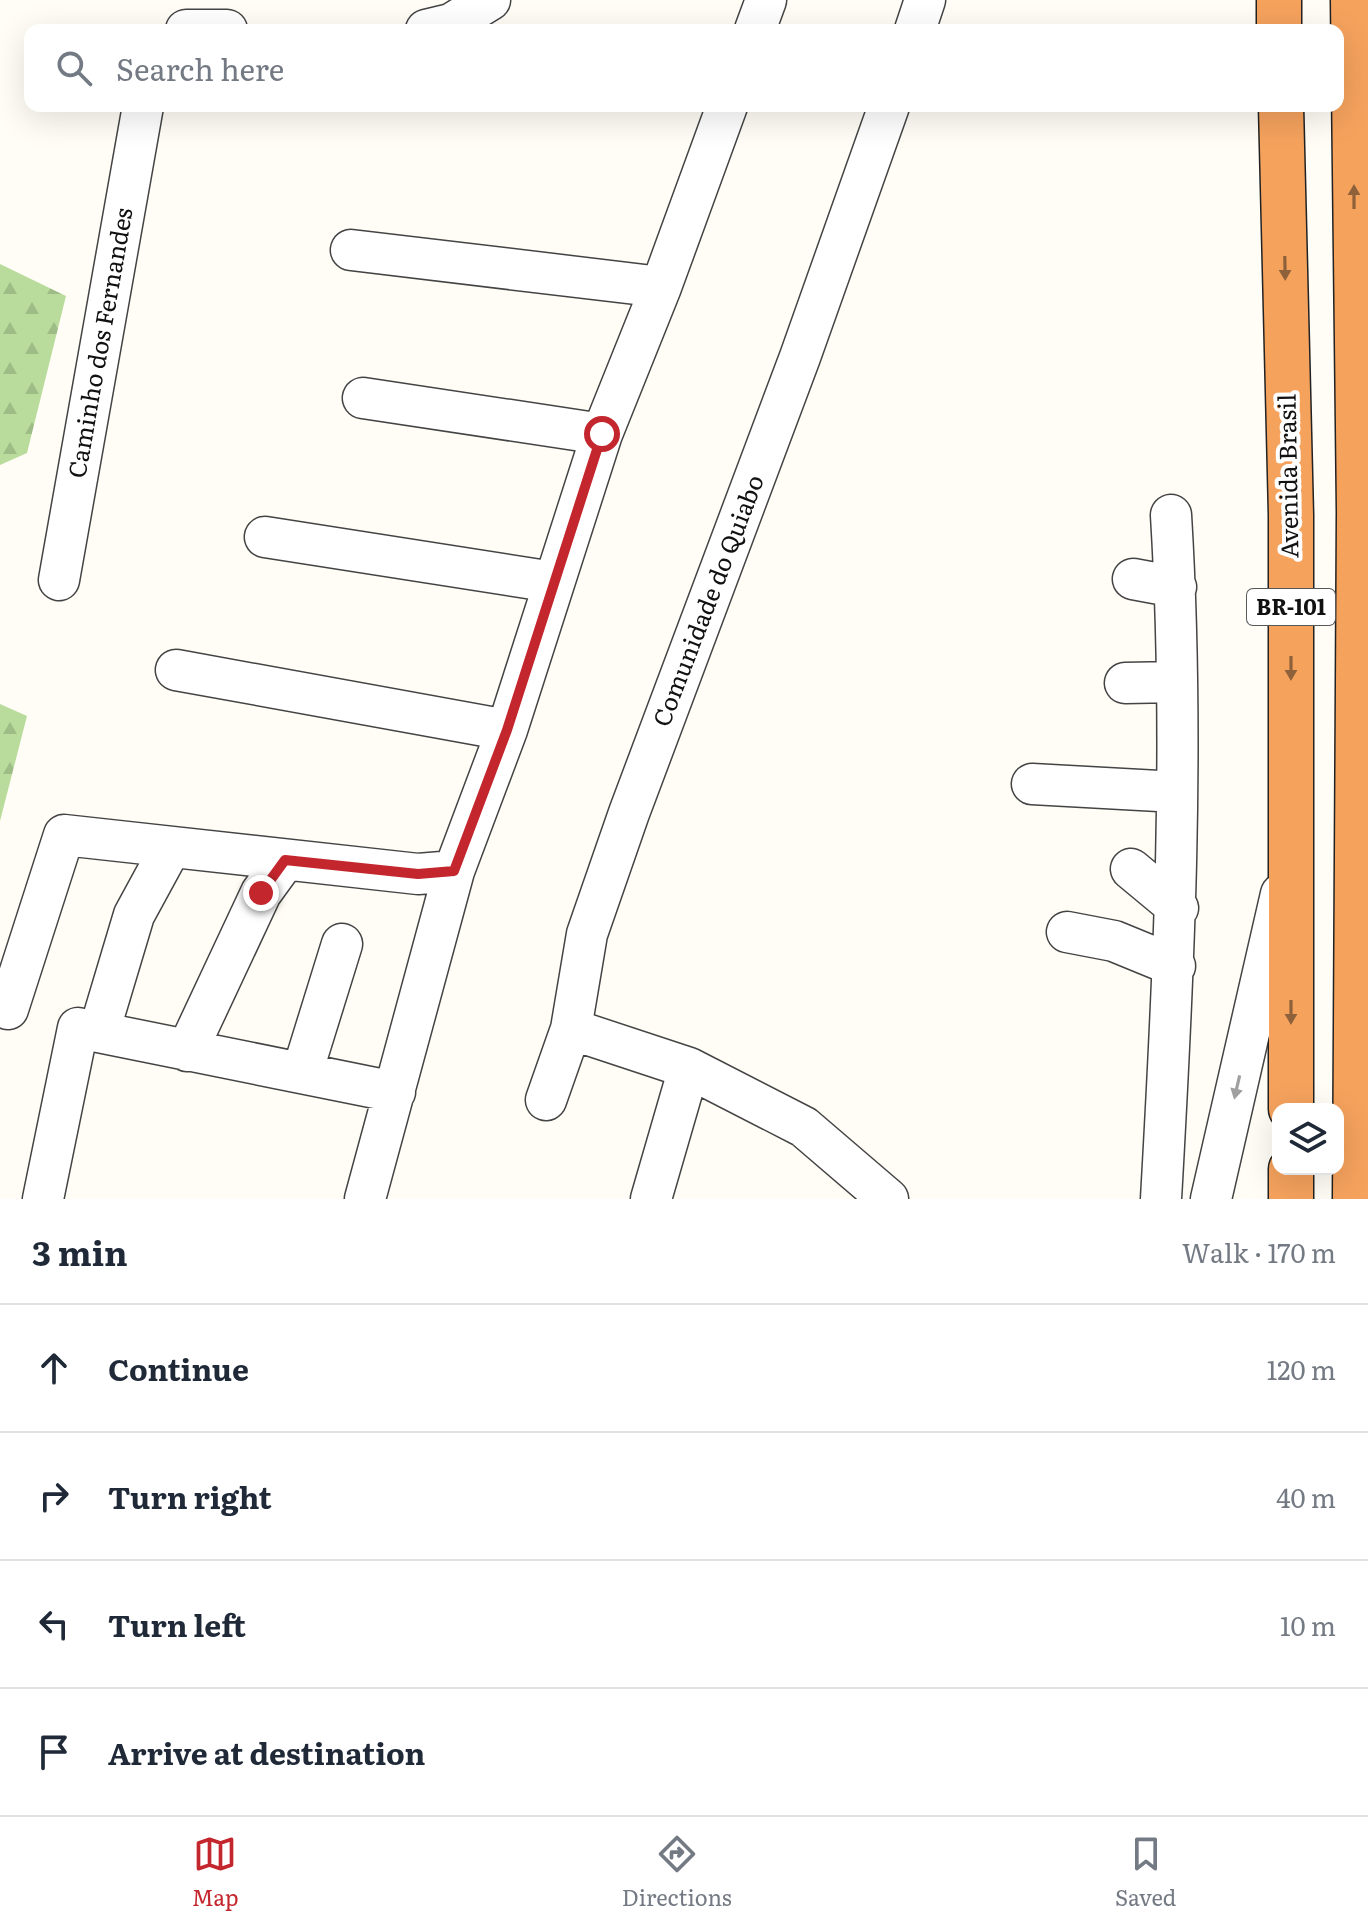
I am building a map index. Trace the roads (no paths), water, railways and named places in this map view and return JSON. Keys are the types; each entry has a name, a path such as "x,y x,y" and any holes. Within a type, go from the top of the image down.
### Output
{"highway":[{"path":"1279,0 1279,24"},
{"name":"BR-101","path":"1353,0 1361,251 1363,613 1357,698 1355,1199"},
{"name":"Avenida Brasil","path":"1281,112 1291,515 1291,1103"},
{"path":"1291,1175 1291,1199"}],"street":[{"path":"451,24 490,0"},
{"path":"757,24 766,0"},
{"path":"917,24 925,0"},
{"name":"Caminho dos Fernandes","path":"59,580 142,112"},
{"path":"365,1199 454,871 507,730 602,434 661,287 725,112"},
{"name":"Comunidade do Quiabo","path":"546,1100 571,1029 584,948 605,880 805,343 887,112"},
{"path":"351,250 661,287"},
{"path":"363,398 602,434"},
{"path":"1161,1199 1178,908 1176,587 1171,515"},
{"path":"265,537 553,582"},
{"path":"1133,579 1176,587"},
{"path":"176,670 507,730"},
{"path":"1125,683 1177,682"},
{"path":"1357,698 1368,781"},
{"path":"1032,784 1177,792"},
{"path":"8,1009 64,835 418,874 454,871"},
{"path":"99,1032 134,915 171,847"},
{"name":"Avenida Brasil","path":"1211,1199 1292,847"},
{"path":"187,1051 261,893 285,860"},
{"path":"1131,869 1178,908"},
{"path":"1067,932 1114,941 1175,966"},
{"path":"302,1073 342,944"},
{"path":"43,1199 78,1028 395,1092"},
{"path":"571,1029 674,1062 804,1127 888,1199"},
{"path":"651,1199 674,1062"}]}
